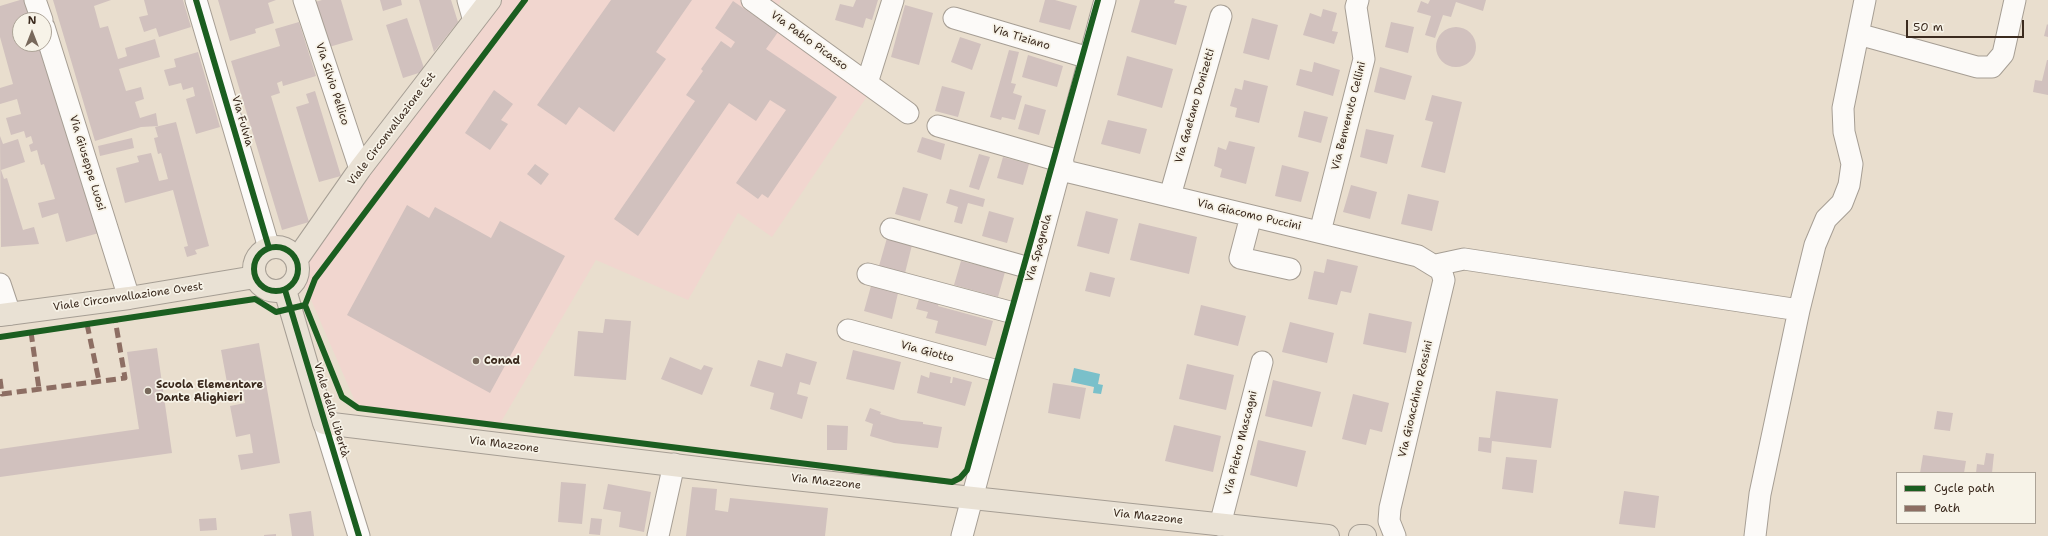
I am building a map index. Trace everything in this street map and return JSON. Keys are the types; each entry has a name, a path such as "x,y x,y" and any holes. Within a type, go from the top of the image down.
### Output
{"main road":[{"name":"Viale Circonvallazione Est","path":"297,259 360,169 490,0"},
{"path":"269,248 285,248 297,259 299,274 296,281 285,290 269,290 263,288 255,277 255,264 257,257 269,248"},
{"name":"Viale Circonvallazione Ovest","path":"5,314 129,298 255,277"},
{"name":"Viale della Libertà","path":"285,290 324,423"},
{"name":"Via Mazzone","path":"324,423 748,474 1328,536"},
{"path":"1360,536 1365,536"}],"street":[{"path":"35,0 39,12"},
{"name":"Via Fulvia","path":"196,0 269,248"},
{"name":"Via Silvio Pellico","path":"304,0 360,169"},
{"path":"468,0 474,21"},
{"name":"Via Pablo Picasso","path":"752,0 908,113"},
{"path":"867,83 893,0"},
{"name":"Via Spagnola","path":"962,536 974,497 1005,373 1062,166 1105,0"},
{"name":"Via Benvenuto Cellini","path":"1320,232 1364,59 1356,7 1358,0"},
{"path":"1755,536 1760,494 1799,310 1815,245 1826,219 1842,203 1850,185 1852,164 1844,132 1843,108 1865,0"},
{"path":"1858,34 1976,67 1992,68 2003,54 2015,0"},
{"name":"Via Gaetano Donizetti","path":"1170,196 1221,16"},
{"name":"Via Tiziano","path":"954,18 1089,58"},
{"name":"Via Giuseppe Luosi","path":"52,52 129,298"},
{"name":"Via Giacomo Puccini","path":"938,126 1062,166 1170,196 1418,256 1436,265"},
{"path":"1251,216 1240,258 1290,269"},
{"path":"892,229 1034,269"},
{"path":"1436,265 1464,259 1799,310"},
{"name":"Via Gioacchino Rossini","path":"1395,536 1389,521 1390,508 1444,280 1442,270 1436,265"},
{"path":"868,274 1021,315"},
{"path":"0,284 5,314"},
{"name":"Via Giotto","path":"848,330 1005,373"},
{"name":"Via Pietro Mascagni","path":"1220,525 1262,362"},
{"name":"Viale della Libertà","path":"324,423 359,536"},
{"path":"658,536 674,464"}],"shaded area":[{"path":"490,0 781,0 774,14 874,86 772,237 738,213 688,300 596,260 498,427 421,417 357,406 293,258"}],"water":[{"path":"1074,368 1100,374 1098,384 1103,385 1101,394 1093,393 1094,387 1071,382"}],"building":[{"path":"20,0 30,0 34,12 12,12 12,52 45,52 99,233 66,242 58,213 42,218 38,203 55,199 44,164 41,165 37,150 31,152 29,145 33,143 31,136 26,138 24,131 11,135 6,118 21,114 17,99 0,104 0,88 13,84 0,37 0,6"},
{"path":"53,0 111,0 94,6 100,28 108,26 118,59 127,56 125,48 155,39 160,57 119,69 126,91 141,87 144,99 135,102 140,118 156,113 158,126 141,127 95,141"},
{"path":"144,0 183,0 191,27 159,37 156,28 144,32 139,17 148,15"},
{"path":"218,0 276,0 268,3 274,23 255,29 256,33 230,41"},
{"path":"322,0 341,0 353,40 329,47 315,2"},
{"path":"380,0 401,0 402,5 383,11"},
{"path":"419,0 451,0 458,22 434,52"},
{"path":"611,0 692,0 656,52 666,59 614,132 579,107 566,125 537,105"},
{"path":"856,0 878,0 872,20 866,18 863,28 835,20 840,4 853,7"},
{"path":"1045,0 1055,0 1077,6 1070,30 1039,22"},
{"path":"1140,0 1175,0 1174,3 1187,6 1176,45 1131,32"},
{"path":"1430,0 1486,0 1483,11 1456,2 1451,17 1443,15 1435,38 1425,35 1431,16 1417,12 1421,1 1428,4"},
{"path":"733,1 778,32 766,49 837,97 768,198 762,194 758,199 736,183 786,110 770,100 756,121 729,103 638,236 614,219 695,101 686,95 703,71 701,69 721,41 731,48 735,42 715,28"},
{"path":"905,5 933,13 919,65 891,57"},
{"path":"1323,9 1337,13 1332,31 1338,32 1334,44 1303,35 1310,13 1321,17"},
{"path":"407,18 425,71 403,78 386,25"},
{"path":"1252,18 1278,25 1269,60 1243,53"},
{"path":"299,22 316,76 283,86 282,81 277,83 280,93 271,96 309,222 282,230 231,61 280,46 275,29"},
{"path":"1391,22 1414,27 1408,53 1385,47"},
{"path":"2047,24 2048,25 2048,37 2044,36"},
{"path":"1460,27 1467,30 1473,36 1476,47 1475,55 1467,64 1460,67 1452,67 1445,64 1437,55 1436,43 1439,36 1448,28"},
{"path":"960,37 981,44 972,70 951,62"},
{"path":"1009,50 1019,52 1011,83 1016,84 1013,93 1022,96 1015,120 1002,117 1001,120 990,117"},
{"path":"198,52 220,127 196,134 186,99 195,96 193,87 183,90 181,83 169,86 164,70 176,67 174,59"},
{"path":"1028,55 1063,66 1057,87 1022,77"},
{"path":"1127,56 1173,69 1162,108 1117,95"},
{"path":"2047,60 2048,95 2033,92 2035,80 2042,81"},
{"path":"1314,62 1340,70 1333,96 1296,85 1300,69 1312,72"},
{"path":"1380,67 1412,76 1405,100 1374,92"},
{"path":"1244,80 1268,86 1259,123 1235,117 1237,108 1230,106 1235,88 1242,90"},
{"path":"942,86 965,92 958,117 935,111"},
{"path":"494,90 513,104 501,120 508,124 490,150 465,133"},
{"path":"315,91 341,176 319,182 296,107 309,103 306,94"},
{"path":"1432,95 1462,102 1445,173 1421,167 1433,122 1425,120"},
{"path":"1025,104 1046,110 1039,135 1018,129"},
{"path":"1304,111 1328,117 1321,143 1298,137"},
{"path":"1108,120 1147,129 1140,154 1101,144"},
{"path":"176,122 209,246 195,250 197,254 187,257 184,247 188,246 173,190 125,203 116,168 139,162 137,156 151,153 159,181 168,179 161,153 158,154 154,138 158,137 155,127"},
{"path":"1366,129 1394,135 1387,164 1360,157"},
{"path":"0,136 3,144 18,139 25,162 1,170 4,179 7,178 23,230 34,227 39,244 1,247"},
{"path":"922,137 945,144 941,160 917,152"},
{"path":"132,138 134,148 100,156 98,146"},
{"path":"1229,141 1255,147 1246,184 1220,177 1222,169 1214,166 1218,147 1226,150"},
{"path":"979,154 990,157 979,190 969,187"},
{"path":"1003,157 1029,164 1023,185 997,178"},
{"path":"535,164 549,174 541,185 527,174"},
{"path":"1282,165 1309,172 1301,202 1275,196"},
{"path":"1351,185 1377,192 1370,219 1343,212"},
{"path":"903,187 928,194 920,221 895,214"},
{"path":"950,189 985,199 983,207 968,203 962,224 954,222 958,207 946,203"},
{"path":"1408,194 1439,201 1432,231 1401,224"},
{"path":"407,205 429,218 435,207 491,238 500,221 565,256 490,393 347,315"},
{"path":"989,211 1014,218 1007,243 982,236"},
{"path":"1086,211 1118,219 1109,254 1077,246"},
{"path":"1139,223 1197,237 1189,274 1130,260"},
{"path":"887,238 912,245 905,273 879,266"},
{"path":"1327,259 1358,266 1351,293 1341,291 1337,305 1308,299 1314,271 1324,273"},
{"path":"961,261 1005,272 998,297 954,285"},
{"path":"1090,272 1115,278 1110,297 1085,291"},
{"path":"871,286 898,293 892,319 864,311"},
{"path":"920,295 939,300 938,306 993,321 986,346 935,333 938,321 926,318 928,312 916,309"},
{"path":"1201,305 1246,316 1238,346 1194,335"},
{"path":"1369,313 1412,322 1406,353 1363,344"},
{"path":"605,319 631,321 626,380 574,376 578,331 603,333"},
{"path":"1290,322 1334,333 1327,363 1282,352"},
{"path":"259,343 280,463 241,470 238,455 253,453 250,434 236,437 230,406 245,403 242,386 228,388 221,350"},
{"name":"Scuola Elementare Dante Alighieri","path":"157,348 172,453 0,477 0,449 139,429 127,352"},
{"path":"853,350 901,362 894,390 846,379"},
{"path":"786,353 817,362 810,385 800,382 797,394 808,397 802,419 770,409 774,393 750,386 758,360 782,367"},
{"path":"670,357 701,370 704,365 713,368 702,395 661,379"},
{"path":"1187,364 1234,375 1226,410 1179,399"},
{"path":"930,372 951,377 950,383 952,383 953,377 972,382 965,406 917,393 921,375 929,378"},
{"path":"1273,380 1321,392 1312,427 1265,416"},
{"path":"1053,383 1086,388 1080,419 1048,413"},
{"path":"1496,391 1558,399 1551,448 1492,441 1491,453 1478,451 1479,437 1490,438"},
{"path":"1353,394 1389,403 1382,432 1370,429 1366,445 1342,439"},
{"path":"870,408 881,412 880,414 901,420 923,422 923,424 942,427 938,448 894,443 870,436 873,424 865,421"},
{"path":"1937,411 1953,413 1950,431 1934,429"},
{"path":"827,425 848,426 847,450 827,450"},
{"path":"1174,425 1221,436 1213,472 1165,461"},
{"path":"1258,440 1306,451 1297,487 1250,475"},
{"path":"1986,453 1994,454 1992,472 1976,472 1977,464 1984,465"},
{"path":"1923,455 1966,461 1964,472 1920,472"},
{"path":"1506,457 1537,460 1533,493 1502,489"},
{"path":"561,482 586,484 582,524 558,522"},
{"path":"608,484 651,492 644,532 619,527 621,512 603,509"},
{"path":"692,487 717,489 715,510 728,512 730,498 828,508 825,536 686,536"},
{"path":"1624,491 1659,496 1655,528 1619,524"},
{"path":"311,511 314,536 292,536 289,514"},
{"path":"216,518 217,530 200,531 199,519"},
{"path":"591,518 602,519 600,535 589,534"},
{"path":"276,534 276,536 264,536 264,535"}],"marked path":[{"path":"0,379 2,394 125,378 115,319"},
{"path":"87,324 99,381"},
{"path":"31,332 39,389"}],"cycle path":[{"path":"196,0 269,248"},
{"path":"0,337 255,299 276,312 305,305 315,279 525,0"},
{"path":"305,305 342,397 358,408 952,482 960,478 967,470 1098,0"},
{"path":"272,247 280,247 285,248 292,253 297,260 298,269 297,278 292,285 285,290 272,291 264,288 257,281 254,273 254,265 257,257 264,250 272,247"},
{"path":"285,290 359,536"}],"place":[{"name":"Conad","path":"476,361"},
{"name":"Scuola Elementare Dante Alighieri","path":"148,391"}]}
